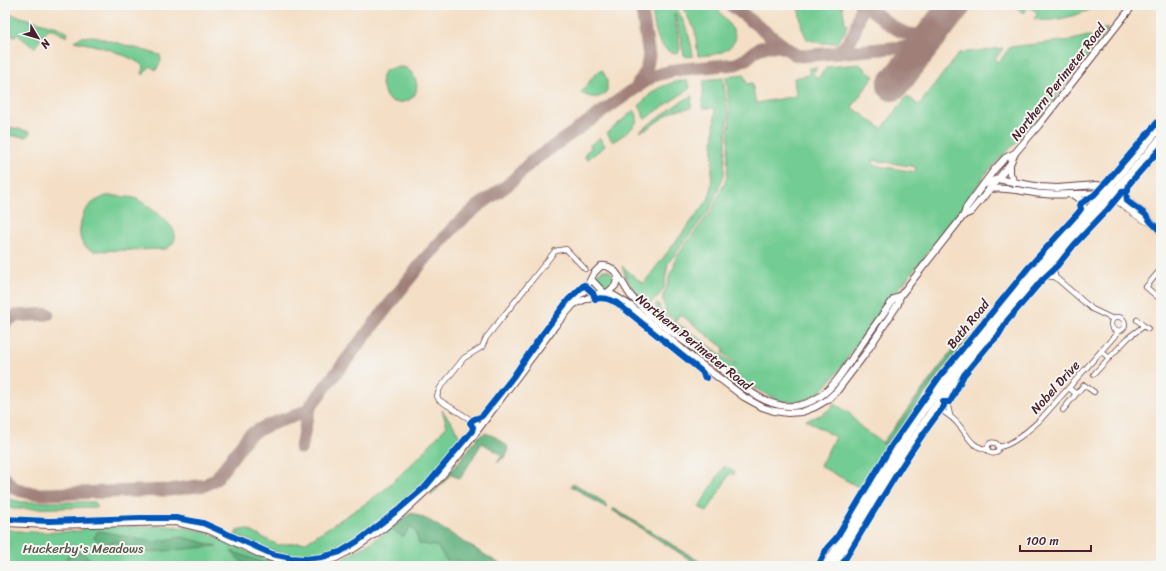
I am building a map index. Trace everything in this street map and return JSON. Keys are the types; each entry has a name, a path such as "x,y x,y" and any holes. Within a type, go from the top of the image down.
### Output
{"highway":[{"name":"Bath Road","path":"826,566 923,410 935,406 1161,126"},
{"name":"Bath Road","path":"834,566 935,406 996,316 1084,214 1125,180 1161,139"}],"main road":[{"path":"1125,180 1127,201"},
{"path":"1109,192 1127,201 1145,214 1161,232"},
{"path":"1109,192 1142,220 1151,222"}],"street":[{"name":"Northern Perimeter Road","path":"997,179 1010,164 1015,153 1039,126 1134,5"},
{"name":"Northern Perimeter Road","path":"605,293 620,299 631,306 699,363 744,397 762,407 774,411 788,413 802,412 822,404 846,381 898,304 900,296 964,215 966,208 986,187 994,170 1005,158 1015,153"},
{"path":"1010,164 1010,174 1015,183"},
{"path":"994,170 994,175 1008,189"},
{"path":"986,187 997,179 1015,183 1057,188 1097,185 1109,192"},
{"path":"986,187 999,187 1045,194 1109,192"},
{"path":"1072,194 1083,202 1084,214"},
{"path":"481,426 439,400 439,390 462,359 468,354 482,347 486,338 552,253 557,250 566,249 585,269"},
{"path":"1054,260 1055,277"},
{"path":"5,523 48,525 153,522 181,523 209,530 272,559 291,564 320,562 336,558 355,548 400,515 438,480 481,426 555,326 574,304 576,298 585,290 596,270 604,266 613,269 618,277 615,286 605,293 574,304"},
{"path":"1161,269 1146,286 1161,300"},
{"path":"1040,276 1055,277 1092,309 1113,320"},
{"name":"Northern Perimeter Road","path":"618,277 631,295 669,329 755,395 767,401 784,406 795,406 806,403 817,398 827,390 840,376 894,299 900,296"},
{"path":"592,279 605,293"},
{"path":"1119,317 1125,320 1125,327 1119,331 1113,328 1111,324 1113,320 1119,317"},
{"path":"1137,320 1148,330"},
{"path":"1094,374 1129,337 1144,326"},
{"name":"Nobel Drive","path":"999,447 1012,442 1040,420 1119,331"},
{"path":"1101,351 1108,358"},
{"path":"1064,410 1084,384 1094,392"},
{"path":"950,388 947,402 950,415"},
{"path":"1069,388 1076,394"},
{"path":"935,406 950,415 975,446 988,450 990,453 994,454 999,447 996,443 991,442 988,446 988,450"}],"green space":[{"path":"651,5 675,5 687,30 693,56 687,57 684,55 675,13 680,49 678,53 670,52 664,48 657,35"},
{"path":"681,5 715,5 733,30 736,38 733,43 720,53 698,56 695,30"},
{"path":"798,5 842,5 845,22 847,24 845,32 836,43 819,43 807,39 802,28"},
{"path":"1014,5 1102,5 1069,17 1042,20 1034,19 1038,13 1029,7 1023,13"},
{"path":"10,14 57,27 68,33 67,37 49,28 34,48 17,34 14,37 11,35 5,38 5,15"},
{"path":"1107,28 1107,31 1044,113 984,176 953,221 867,330 841,368 825,387 815,396 798,402 779,401 746,384 653,313 657,303 660,305 659,311 662,311 670,319 735,365 736,364 723,353 724,348 680,314 676,320 668,315 663,298 670,273 675,266 674,264 676,257 712,210 727,177 730,110 726,77 744,75 747,84 752,83 756,103 796,96 794,78 809,75 809,68 817,68 812,74 818,78 827,67 859,64 874,76 852,107 882,129 907,96 919,105 959,53 1003,48 995,59 999,62 1010,47 1072,40 1088,36 1093,37 1100,31","holes":["873,160 916,167 915,172 873,165"]},
{"path":"93,36 160,55 161,61 156,70 150,66 143,75 142,73 144,66 136,61 102,47 74,41 81,37"},
{"path":"403,67 412,73 416,80 417,87 415,95 404,102 391,101 385,95 383,89 383,74 388,69"},
{"path":"602,70 607,79 607,92 604,95 597,97 588,96 581,93 595,74"},
{"path":"723,78 728,113 724,175 710,209 668,263 664,288 656,299 649,305 639,297 632,288 622,266 643,284 708,200 711,190 715,108 702,108 704,80"},
{"path":"678,81 687,81 690,86 689,89 645,119 639,106 656,90 665,85"},
{"path":"692,96 691,108 676,110 645,130 640,131 679,103"},
{"path":"634,110 637,115 635,124 631,129 613,142 607,133"},
{"path":"5,116 9,127 31,132 26,137 5,135"},
{"path":"600,138 605,146 587,160 584,156 587,155 585,153 591,148 590,145"},
{"path":"106,196 124,196 140,201 166,221 174,230 175,240 166,249 94,251 89,249 83,244 80,237 81,221 87,208 99,199"},
{"path":"605,270 611,273 614,279 611,285 605,288 599,285 596,279 599,273"},
{"path":"964,335 968,338 888,447 882,443"},
{"path":"834,404 848,412 862,428 890,448 864,490 820,466 835,437 806,420 814,418 829,410"},
{"path":"442,410 454,426 460,438 456,448 427,481 397,508 359,538 340,549 316,554 294,556 276,552 235,535 237,531 246,529 278,545 306,542 384,490 416,460 447,426"},
{"path":"485,433 506,444 508,447 507,455 497,463 502,455 482,443 460,479 451,474 431,496 431,493 450,473 478,437"},
{"path":"724,466 735,472 734,475 730,473 707,512 699,507"},
{"path":"575,484 607,504 606,508 571,486"},
{"path":"5,498 22,502 95,502 97,507 14,509 5,506"},
{"path":"613,508 707,566 700,566 612,510"},
{"path":"411,513 430,521 503,566 319,566 336,561 360,549"},
{"path":"413,513 430,521 503,566 466,566 460,560 446,560 437,546 419,544 415,530 410,527 403,537 392,529"},
{"name":"Huckerby's Meadows","path":"165,526 203,531 257,556 288,566 5,566 5,529 24,532 53,532 82,531 83,527"},
{"path":"98,531 153,542 182,537 217,546 142,553 116,542 103,544 94,538"},
{"path":"231,551 272,566 249,565 240,561"},
{"path":"81,552 87,556 95,566 63,566 67,557"}],"waterway":[{"path":"67,566 72,560 80,561 86,566"}],"taxiway":[{"path":"638,84 646,71 649,56 641,5"},
{"path":"731,5 794,54 801,56 914,46 922,43 930,37"},
{"path":"835,53 851,39 858,20 861,5"},
{"path":"865,5 890,25 908,34 917,35 927,33 938,27"},
{"path":"5,478 8,483 16,489 42,494 169,490 205,485 216,479 248,436 266,426 297,415 308,409 424,260 456,225 477,207 509,184 531,162 653,76 675,70 736,64 746,59 758,49 767,46 779,46 789,50"},
{"path":"5,322 15,316 48,314"},
{"path":"301,448 308,412 311,406"}],"runway":[{"path":"893,85 955,5"}],"cycle path":[{"path":"818,566 827,548 837,537 892,445 940,376 1028,268 1078,213 1081,209 1080,204 1094,195 1161,118"},
{"path":"841,566 903,464 944,406 943,402 950,402 964,375 998,336 1007,321 1122,192 1128,191 1130,183 1161,148"},
{"path":"1126,191 1127,201 1145,214 1161,232"},
{"path":"5,519 49,521 176,518 203,523 272,554 291,558 305,559 322,557 340,552 358,541 426,486 472,431 473,427 470,423 474,419 482,416 513,377 568,300 584,285 593,293 595,299 601,298 617,303 700,370 704,377 707,378"}]}
